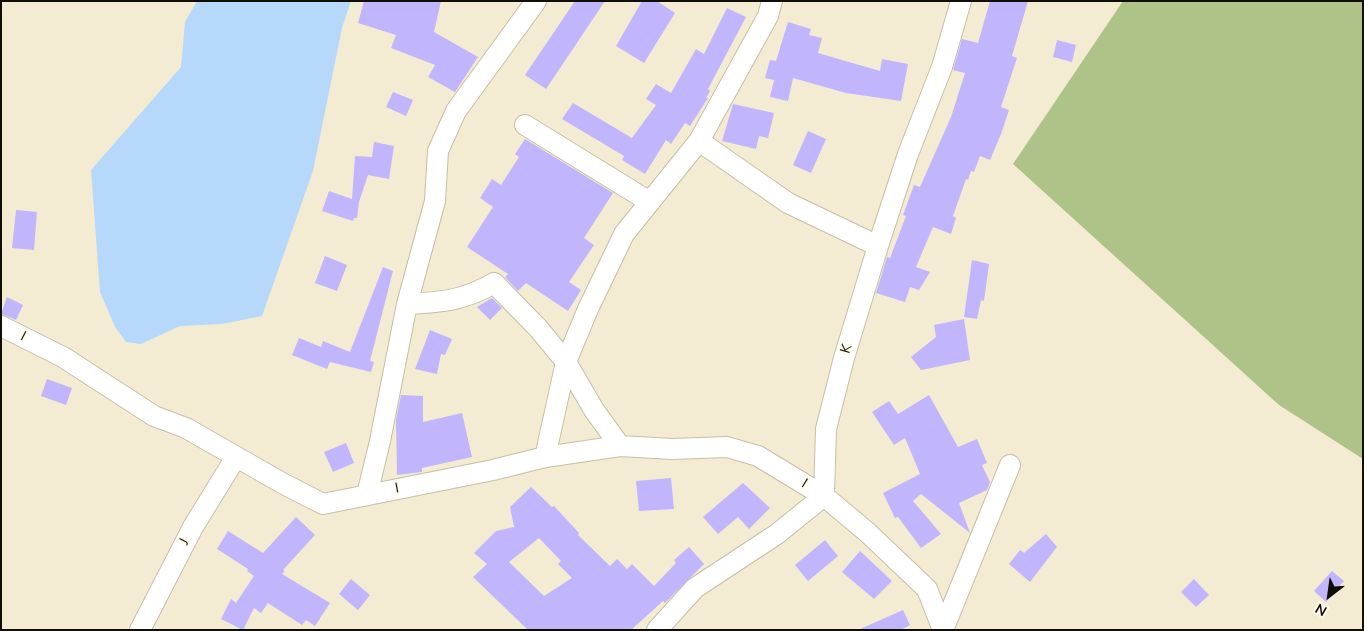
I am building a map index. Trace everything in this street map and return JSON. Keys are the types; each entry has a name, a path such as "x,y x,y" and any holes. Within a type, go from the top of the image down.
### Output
{"street":[{"path":"366,496 380,441 407,304 435,201 438,151 456,111 536,1"},
{"path":"545,457 566,362 588,309 624,234 699,140 768,16 772,1"},
{"name":"K","path":"824,496 826,429 844,358 908,154 942,67 961,1"},
{"path":"525,125 650,202"},
{"path":"699,140 788,203 878,246"},
{"path":"407,304 448,301 474,295 494,283 538,328 566,362 594,410 620,446"},
{"name":"I","path":"1,326 63,357 154,416 186,428 323,504 493,470 545,457 620,446 672,449 727,447 758,456 824,496 868,532 927,589 943,630 1010,466"},
{"name":"J","path":"140,630 193,527 236,457"},
{"path":"657,630 695,588 777,534 824,496"}],"green space":[{"path":"1123,1 1363,1 1363,459 1279,405 1013,164"}],"water":[{"path":"197,1 351,1 342,28 313,171 262,316 222,324 180,326 141,344 126,342 115,327 100,292 91,170 181,67 185,22"}],"building":[{"path":"364,1 441,1 434,32 478,57 455,92 428,77 435,65 391,48 396,35 358,23"},
{"path":"575,1 605,1 546,89 525,75"},
{"path":"642,1 657,1 675,13 644,63 616,46"},
{"path":"990,1 1028,1 1012,56 1017,58 1001,107 1009,110 1001,134 990,160 980,156 974,172 971,171 968,180 966,179 953,216 956,218 951,234 933,227 916,267 930,272 919,290 910,287 905,302 876,293 887,257 890,258 906,216 903,215 914,185 920,187 951,117 965,73 953,70 962,39 978,43"},
{"path":"727,8 746,17 708,89 710,91 706,98 708,98 690,126 685,123 671,144 666,140 645,174 622,160 624,156 562,119 573,103 632,138 656,105 646,99 656,84 671,93 696,49 704,54"},
{"path":"788,22 811,29 809,35 822,38 818,53 880,71 882,59 908,64 901,101 846,93 793,78 788,101 770,97 774,80 765,78 770,60 776,61"},
{"path":"1057,40 1076,45 1072,62 1053,57"},
{"path":"393,92 413,100 406,116 386,107"},
{"path":"733,104 774,113 768,138 759,136 756,149 722,141"},
{"path":"808,131 826,139 811,173 793,165"},
{"path":"525,139 613,193 584,238 594,245 569,282 581,290 568,311 526,283 518,291 505,277 508,274 467,247 493,207 480,198 492,179 501,185 519,157 515,154"},
{"path":"374,142 394,146 389,179 368,175 359,202 357,218 354,218 353,221 322,211 329,191 352,199 355,156 372,157"},
{"path":"16,210 37,212 34,250 12,248"},
{"path":"325,256 347,265 337,291 315,283"},
{"path":"972,260 989,264 984,301 981,300 977,319 964,317"},
{"path":"383,267 393,271 370,361 374,362 371,372 330,362 327,369 292,355 299,338 321,347 323,341 350,352"},
{"path":"7,297 23,305 16,320 1,314"},
{"path":"492,298 502,308 490,320 477,307"},
{"path":"964,319 970,360 921,370 911,357 936,337 934,325"},
{"path":"430,330 452,339 445,355 441,354 437,374 415,369"},
{"path":"47,379 72,388 66,405 41,396"},
{"path":"401,395 423,396 423,422 462,413 472,457 422,468 422,472 397,475 396,420"},
{"path":"929,395 958,447 977,439 987,463 982,465 990,482 987,490 959,503 970,533 921,494 913,501 941,534 921,548 898,517 895,518 883,493 920,474 905,438 894,445 872,412 889,401 898,414"},
{"path":"346,443 354,463 333,472 324,452"},
{"path":"671,478 674,509 639,511 636,481"},
{"path":"743,483 770,508 749,529 738,517 718,534 703,517"},
{"path":"531,487 552,507 554,506 579,533 578,535 610,566 617,559 627,569 632,564 654,586 676,563 674,560 689,547 704,564 665,603 663,601 631,630 528,630 473,577 487,564 474,553 496,531 514,527 510,507","holes":["539,538 561,561 558,564 572,578 544,596 509,562"]},
{"path":"296,517 315,535 283,570 285,571 282,574 330,603 315,626 306,620 302,625 268,603 261,613 254,608 243,630 221,619 231,599 236,603 254,576 247,571 248,569 217,549 228,531 263,553"},
{"path":"1046,534 1057,547 1030,582 1009,564 1020,550 1024,553"},
{"path":"825,540 838,556 808,581 795,565"},
{"path":"860,551 892,581 874,599 842,572"},
{"path":"1332,571 1344,581 1326,602 1314,591"},
{"path":"351,579 370,595 358,610 339,594"},
{"path":"1194,579 1209,595 1196,607 1181,592"},
{"path":"903,610 910,625 901,630 858,630"}]}
